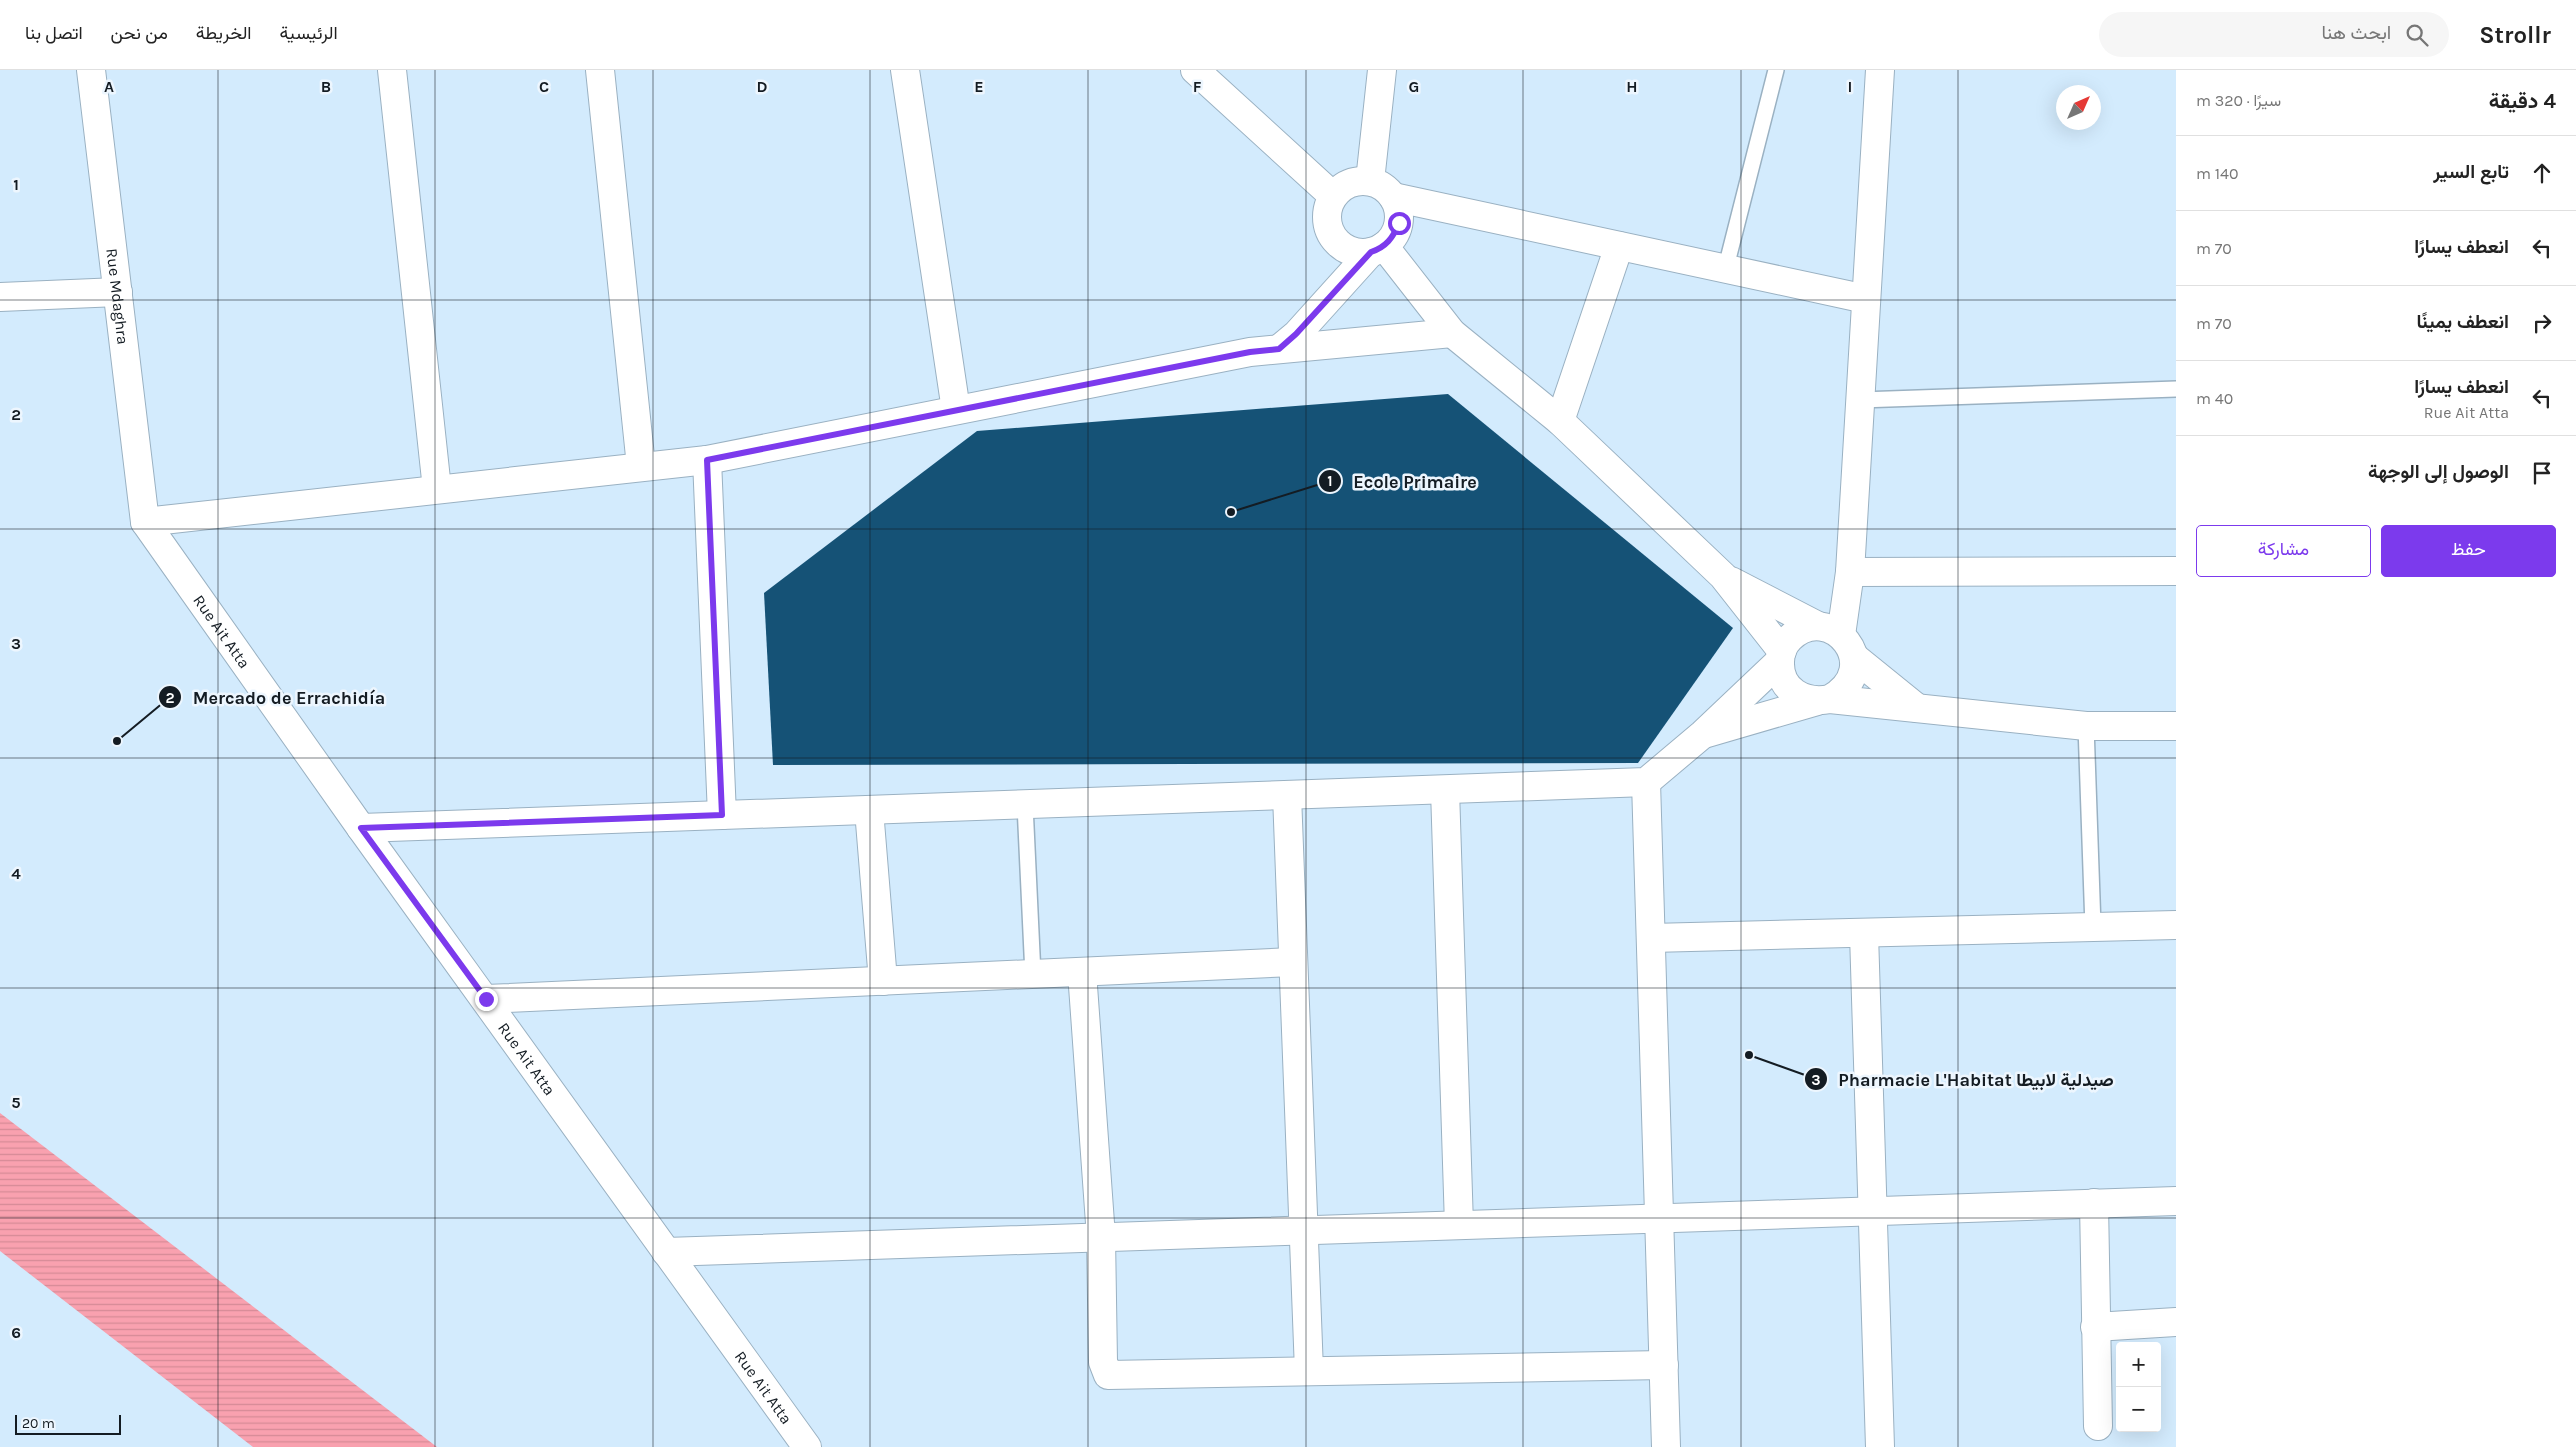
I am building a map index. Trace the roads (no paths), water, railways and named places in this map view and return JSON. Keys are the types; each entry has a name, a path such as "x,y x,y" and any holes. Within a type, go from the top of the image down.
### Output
{"street":[{"name":"Rue Mdaghra","path":"91,70 145,522"},
{"path":"392,70 436,489"},
{"path":"600,70 642,466"},
{"path":"905,70 956,410"},
{"path":"1195,70 1334,196"},
{"path":"1370,181 1382,70"},
{"path":"1703,734 1824,700 1842,693 1850,683 1854,670 1838,639 1850,572 1880,70"},
{"path":"1279,349 1296,334 1378,249 1394,236 1399,223 1398,210 1393,197 1383,187 1370,181 1356,181 1343,187 1334,196 1328,209 1328,222 1332,234 1349,250 1378,249"},
{"path":"1393,197 1618,246 1726,267 1866,299"},
{"path":"1560,421 1618,246"},
{"path":"1378,249 1452,333 1560,421 1723,576 1781,656 1780,673 1794,693 1804,699 1917,708 2086,726 2176,726"},
{"path":"0,297 118,292"},
{"path":"145,522 707,460 1250,352 1452,333"},
{"path":"707,460 722,815"},
{"name":"Rue Ait Atta","path":"145,522 361,828 807,1447"},
{"path":"1850,572 2176,571"},
{"path":"1723,576 1838,639 1917,708"},
{"path":"361,828 1646,782 1703,734 1781,656 1796,633 1806,628 1838,639"},
{"path":"1646,782 1666,1447"},
{"path":"1445,790 1459,1225"},
{"path":"1287,795 1309,1371"},
{"path":"869,810 883,981"},
{"path":"1651,938 2176,925"},
{"path":"1864,934 1880,1447"},
{"path":"486,999 1293,962"},
{"path":"1082,972 1101,1237 1103,1362 1108,1375 1664,1365"},
{"path":"666,1252 2176,1201"},
{"path":"2094,1204 2098,1426"},
{"path":"2095,1328 2176,1322"}],"lane":[{"path":"1726,267 1776,70"},
{"path":"1860,400 2176,389"},
{"path":"2086,726 2093,927"},
{"path":"1025,804 1033,975"}],"place":[{"name":"Ecole Primaire","path":"1231,512"},
{"name":"Mercado de Errachidía","path":"117,741"},
{"name":"Pharmacie L'Habitat صيدلية لابيطا","path":"1749,1055"}]}
